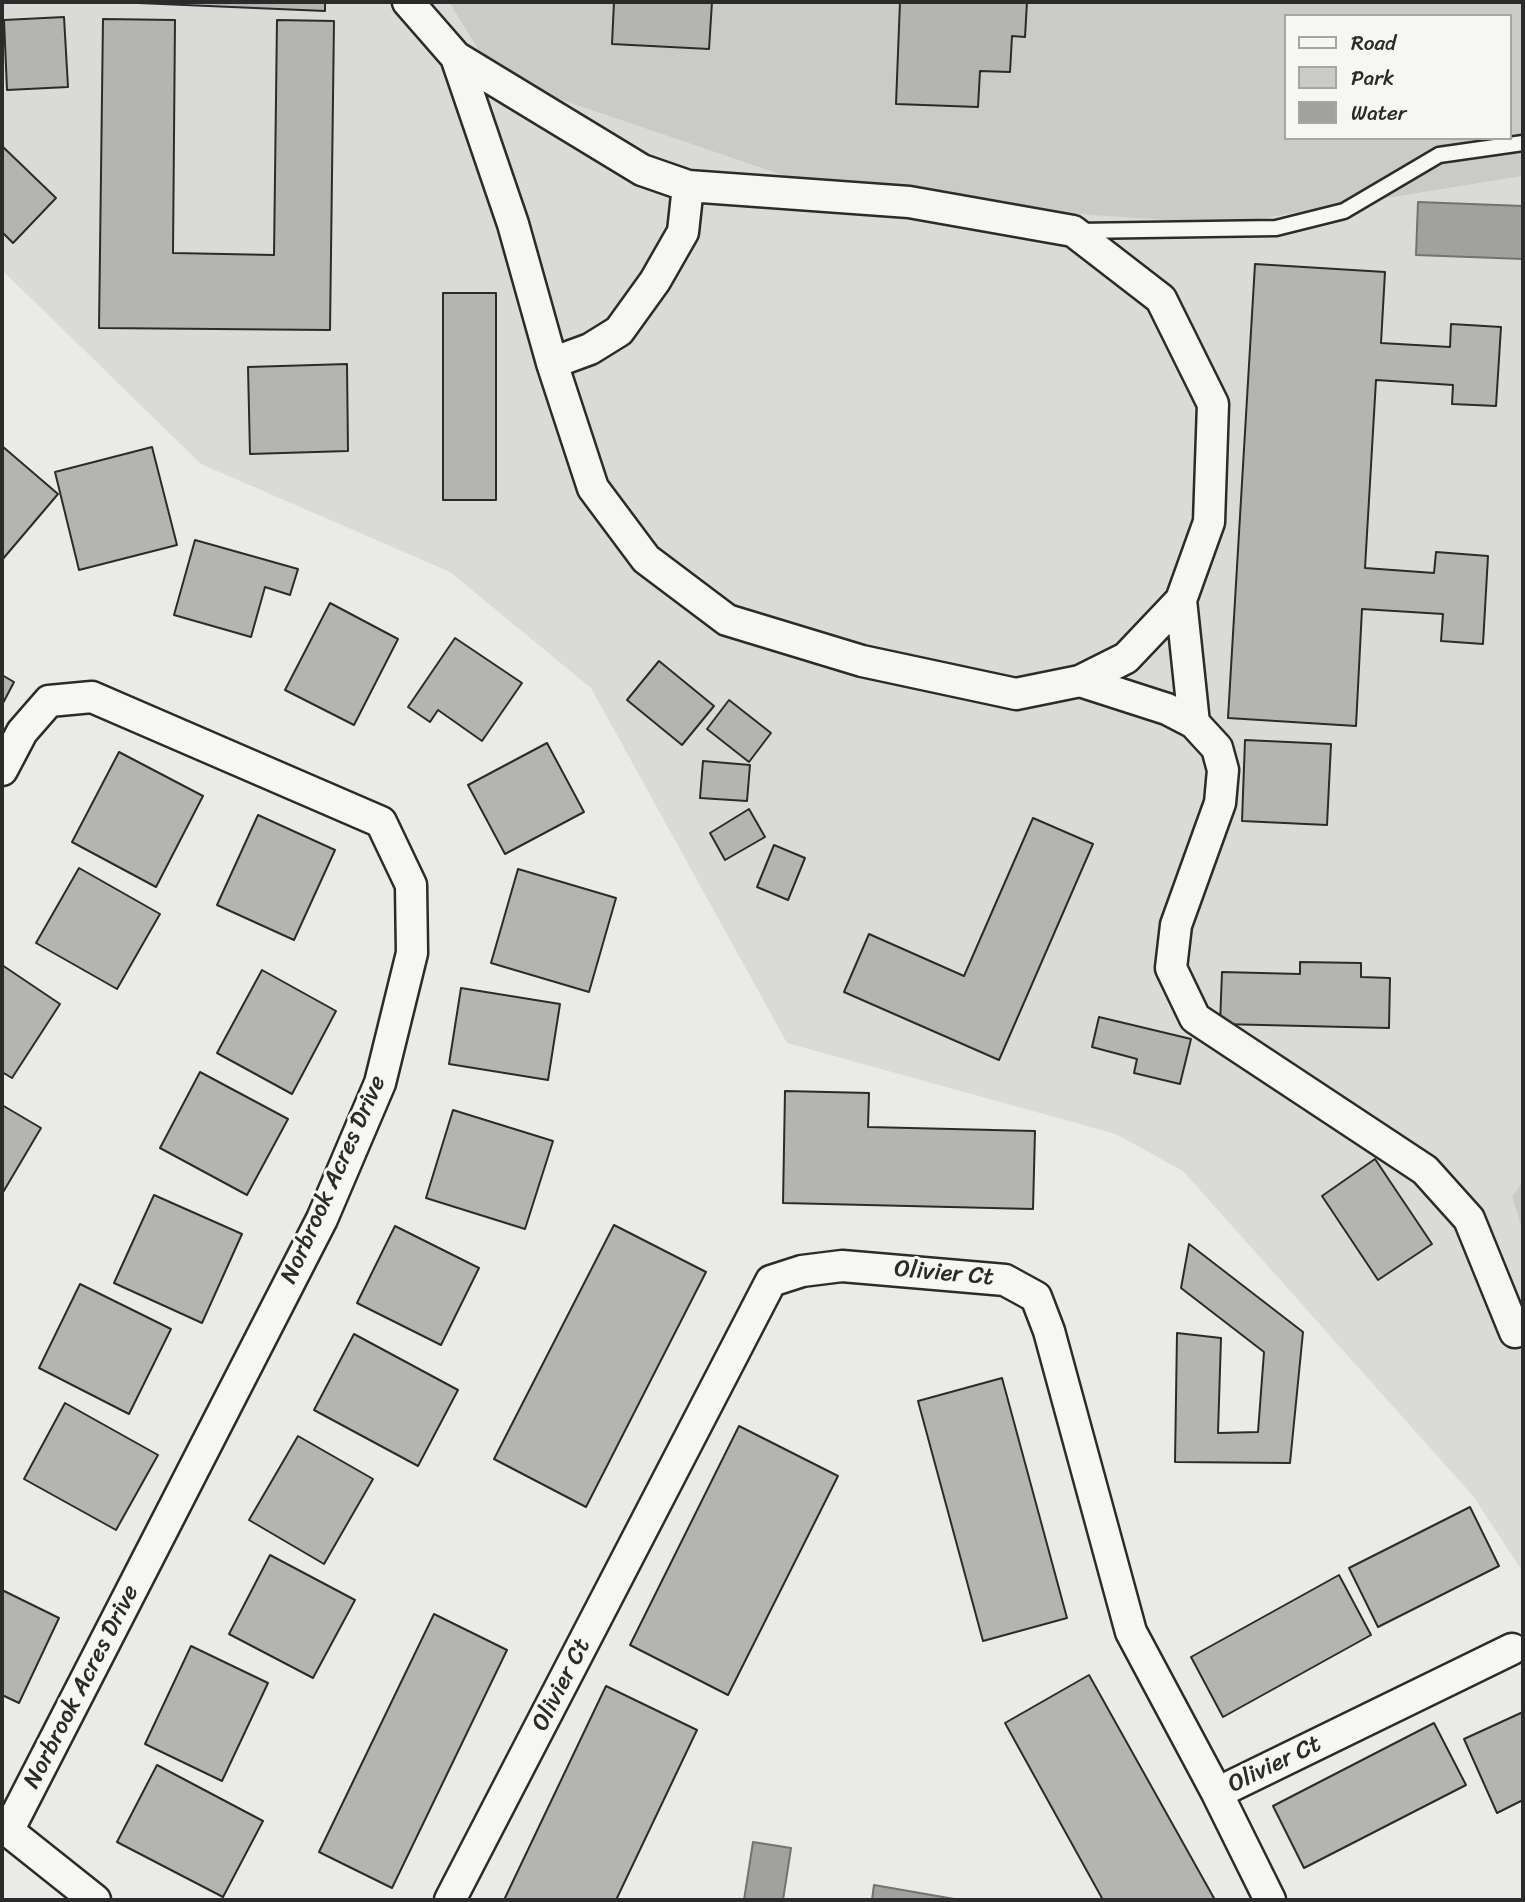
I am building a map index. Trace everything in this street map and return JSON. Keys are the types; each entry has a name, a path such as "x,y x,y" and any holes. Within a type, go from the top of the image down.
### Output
{"street":[{"path":"408,2 456,57 642,170 688,186 909,202 1073,231 1161,299 1213,404 1209,522 1181,600 1126,658 1080,681 1016,694 862,661 727,620 646,559 593,488 552,363 513,224 456,57"},
{"path":"552,363 590,349 619,331 655,281 683,232 688,186"},
{"path":"1181,600 1194,723"},
{"path":"1080,681 1167,709 1194,723 1217,748 1223,770 1220,803 1176,925 1171,968 1195,1018 1425,1170 1469,1219 1515,1332"},
{"name":"Norbrook Acres Drive","path":"2,770 22,732 49,701 92,698 382,822 411,885 412,953 380,1083 322,1219 5,1829"},
{"name":"Olivier Ct","path":"450,1900 771,1281 802,1271 853,1267 1005,1280 1036,1297 1049,1331 1131,1632 1217,1793 1512,1649"},
{"path":"1217,1793 1270,1900"},
{"path":"5,1829 95,1900"}],"lane":[{"path":"1073,231 1276,228 1345,211 1439,155 1523,143"}],"shaded area":[{"path":"2,2 449,2 495,77 1228,224 1523,176 1523,1181 1512,1197 1523,1232 1523,1572 1473,1496 1183,1171 1116,1134 787,1043 591,688 450,572 201,464 2,270"}],"green space":[{"path":"449,2 1523,2 1523,176 1228,224 853,199 495,77"},
{"path":"1523,1181 1523,1232 1512,1197"}],"water":[{"path":"1418,202 1523,206 1523,259 1416,255"},
{"path":"753,1842 791,1848 783,1900 744,1900"},
{"path":"874,1885 960,1900 872,1900"}],"building":[{"path":"115,2 325,2 325,11"},
{"path":"614,2 712,2 709,49 612,44"},
{"path":"900,2 1027,2 1025,37 1012,36 1010,72 980,71 978,107 896,104"},
{"path":"64,17 68,87 7,90 4,20"},
{"path":"103,19 175,20 173,253 274,255 277,20 334,21 330,330 99,328"},
{"path":"2,146 56,198 13,243 2,232"},
{"path":"1255,264 1385,272 1381,343 1450,347 1451,324 1501,327 1496,406 1452,404 1453,385 1376,380 1365,568 1434,573 1436,552 1488,556 1483,644 1441,641 1443,614 1362,609 1356,726 1228,718"},
{"path":"443,293 496,293 496,500 443,500"},
{"path":"347,364 348,451 250,454 248,367"},
{"path":"2,446 58,494 2,560"},
{"path":"152,447 177,545 79,570 55,472"},
{"path":"195,540 298,569 290,595 265,587 251,637 174,615"},
{"path":"330,603 398,639 354,725 285,690"},
{"path":"455,638 522,683 482,741 438,710 430,722 408,707"},
{"path":"659,661 714,706 682,745 627,700"},
{"path":"2,675 14,682 2,705"},
{"path":"729,700 771,733 749,762 707,729"},
{"path":"1245,740 1331,744 1327,825 1242,821"},
{"path":"547,743 584,812 505,854 468,785"},
{"path":"119,752 203,796 156,887 72,842"},
{"path":"703,761 750,765 747,801 700,798"},
{"path":"749,809 765,837 725,860 710,833"},
{"path":"258,815 335,850 294,940 217,905"},
{"path":"1033,818 1093,844 999,1060 844,992 869,934 964,976"},
{"path":"774,845 805,858 788,900 757,887"},
{"path":"79,868 160,914 117,989 36,943"},
{"path":"518,869 616,898 589,992 491,963"},
{"path":"1300,962 1361,963 1361,977 1390,978 1389,1028 1220,1024 1222,972 1300,974"},
{"path":"2,965 60,1004 12,1078 2,1072"},
{"path":"262,970 336,1011 292,1094 217,1053"},
{"path":"461,988 560,1004 548,1080 449,1064"},
{"path":"1099,1017 1191,1039 1180,1084 1134,1073 1137,1059 1092,1047"},
{"path":"200,1072 288,1119 247,1195 160,1148"},
{"path":"785,1091 869,1093 868,1127 1035,1131 1033,1209 783,1203"},
{"path":"2,1105 41,1128 2,1194"},
{"path":"453,1110 553,1141 525,1229 426,1198"},
{"path":"1375,1159 1432,1244 1378,1280 1322,1196"},
{"path":"154,1195 242,1234 202,1323 114,1283"},
{"path":"614,1225 706,1272 586,1507 494,1459"},
{"path":"395,1226 479,1268 441,1345 357,1303"},
{"path":"1189,1244 1303,1332 1290,1463 1175,1462 1177,1333 1221,1338 1218,1433 1258,1432 1264,1352 1181,1288"},
{"path":"80,1284 171,1329 129,1414 39,1368"},
{"path":"354,1334 458,1390 418,1466 314,1410"},
{"path":"1002,1378 1067,1618 983,1641 918,1401"},
{"path":"65,1403 158,1455 116,1530 24,1479"},
{"path":"739,1426 838,1476 728,1695 630,1645"},
{"path":"298,1436 373,1479 324,1564 249,1520"},
{"path":"1470,1507 1499,1566 1378,1627 1349,1568"},
{"path":"270,1555 355,1600 313,1678 229,1634"},
{"path":"1339,1575 1371,1635 1223,1717 1191,1657"},
{"path":"2,1590 59,1618 19,1703 2,1695"},
{"path":"434,1614 507,1650 392,1888 319,1852"},
{"path":"191,1646 268,1683 222,1781 145,1744"},
{"path":"1089,1675 1215,1900 1103,1900 1005,1723"},
{"path":"606,1686 697,1730 616,1900 504,1900"},
{"path":"1523,1712 1523,1800 1497,1813 1464,1739"},
{"path":"1434,1723 1466,1785 1304,1868 1273,1806"},
{"path":"157,1765 263,1821 223,1897 117,1842"}]}
